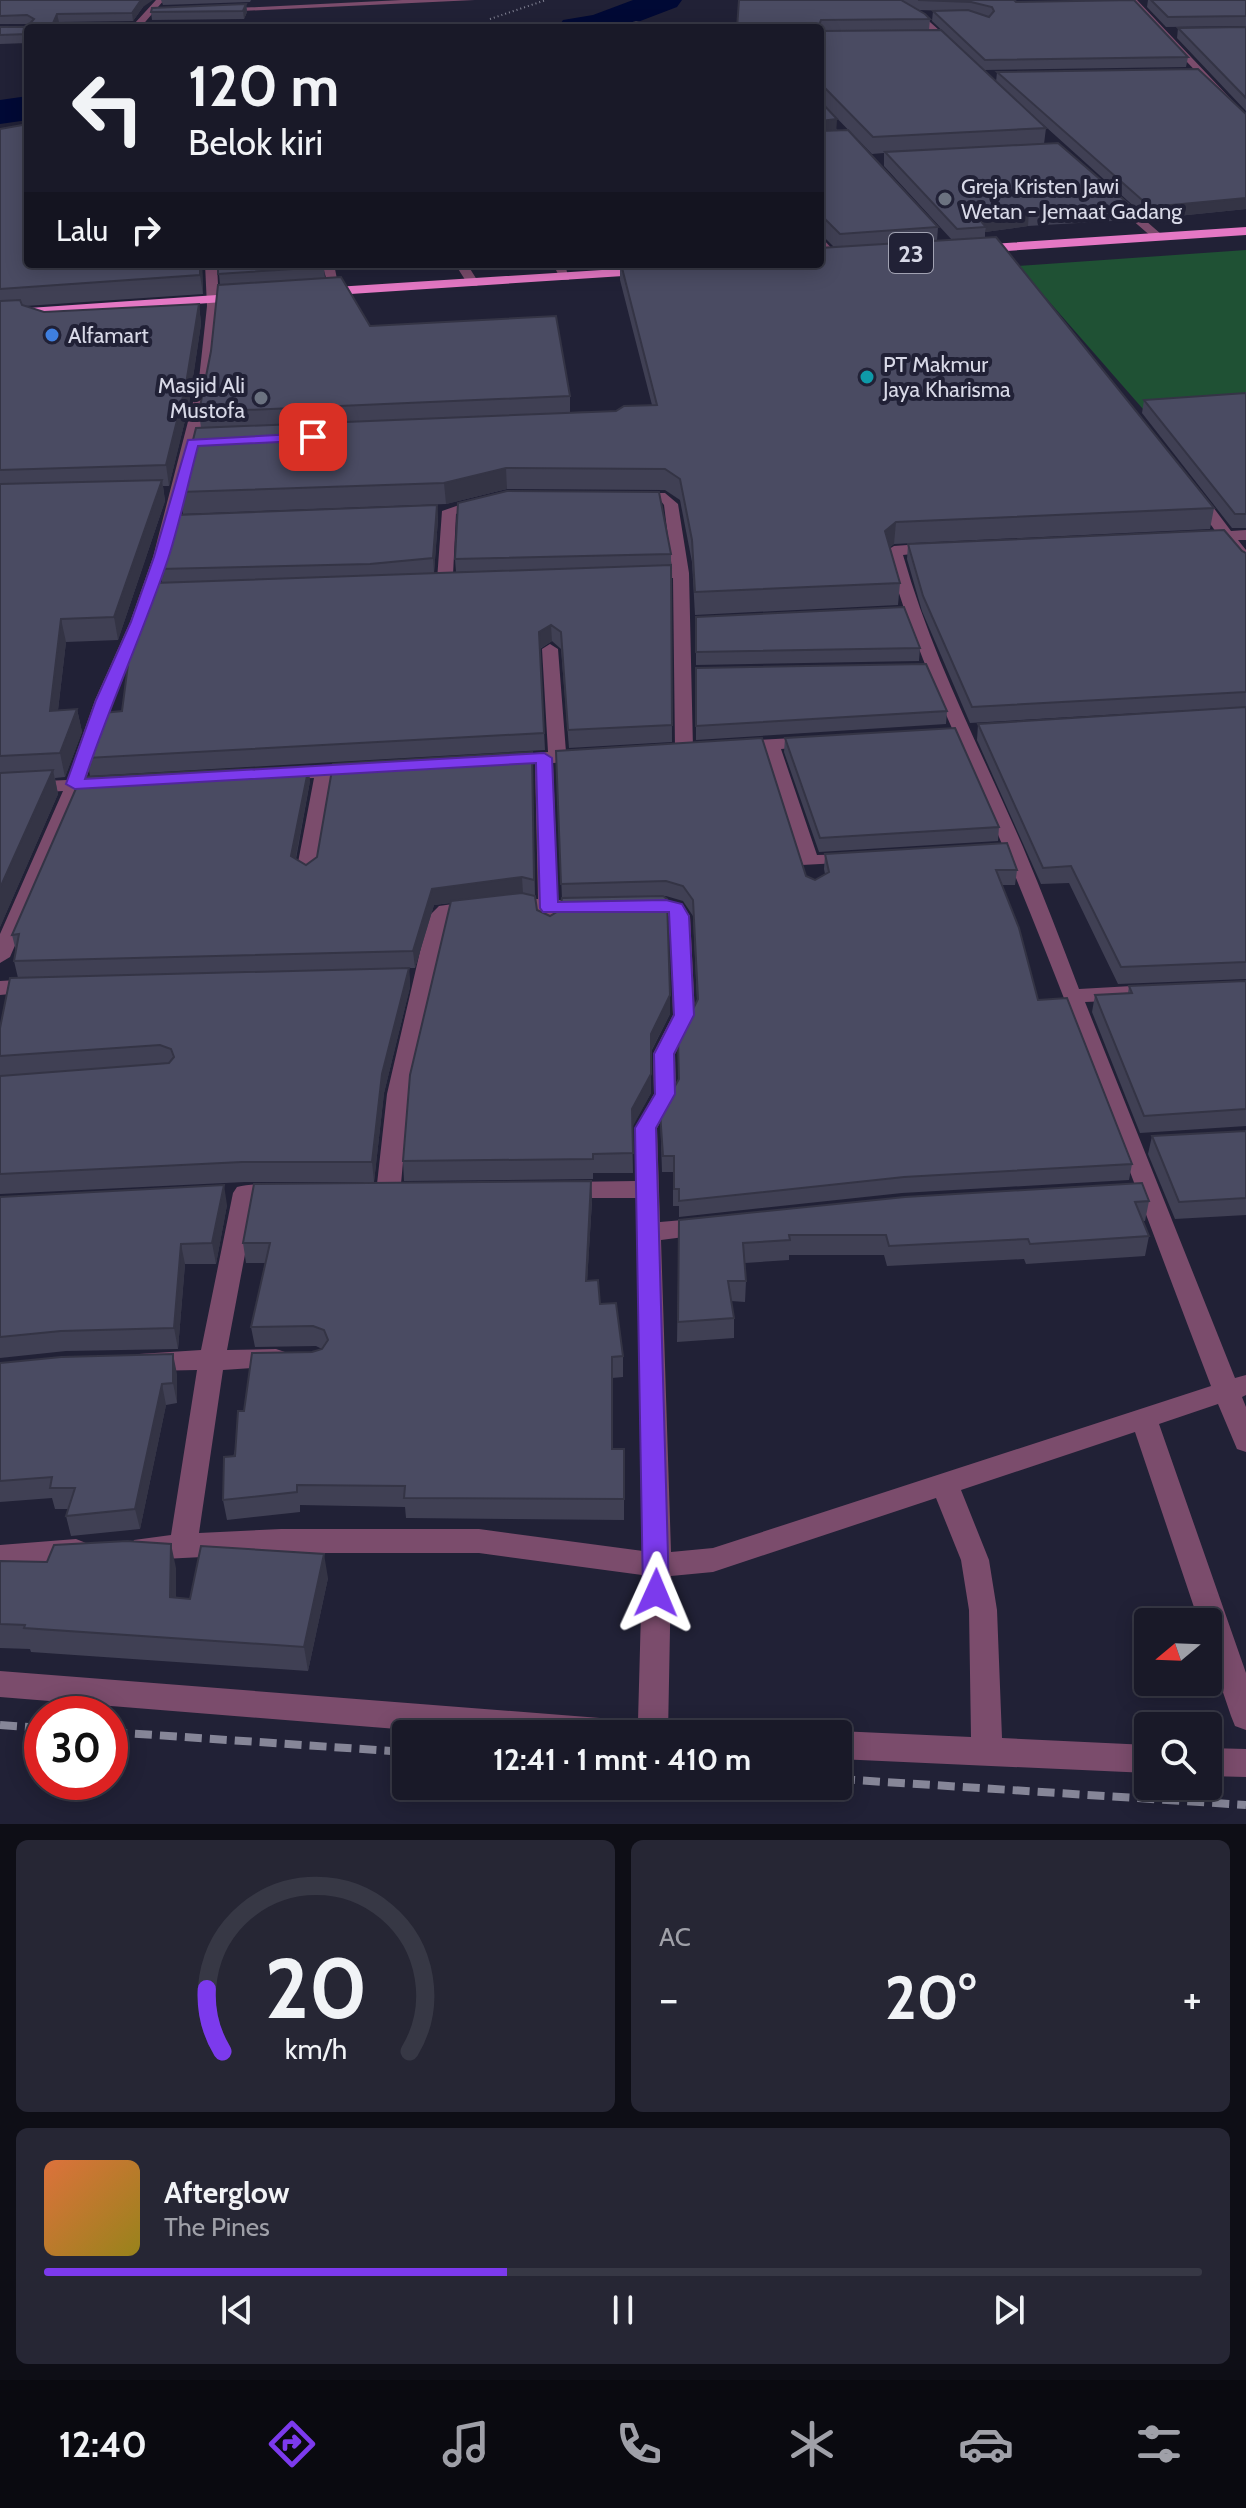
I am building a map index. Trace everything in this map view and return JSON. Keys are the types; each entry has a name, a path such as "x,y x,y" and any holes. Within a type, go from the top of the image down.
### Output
{"highway":[{"name":"23","path":"965,250 1246,231"},
{"name":"23","path":"824,260 851,258"},
{"path":"305,293 473,283 562,270 658,271"},
{"path":"0,314 259,296"}],"street":[{"path":"138,24 160,0"},
{"path":"211,9 471,0"},
{"path":"886,0 916,20 930,20 941,39 957,54"},
{"path":"1132,0 1246,121"},
{"path":"148,11 164,11"},
{"path":"1162,33 1176,33"},
{"path":"927,39 941,39"},
{"path":"1183,73 1199,73"},
{"path":"1104,190 1157,236"},
{"path":"824,244 836,259"},
{"path":"1002,247 1017,266"},
{"path":"0,957 75,784 104,700 156,592 177,521 169,493 200,442 206,379 204,316 212,299 211,268"},
{"path":"329,268 336,291"},
{"path":"464,268 473,283"},
{"path":"37,311 32,321 37,324 92,322"},
{"path":"1185,479 1246,561"},
{"path":"445,580 442,511 497,497"},
{"path":"621,497 662,497 670,501 690,623 691,673 676,750 831,740"},
{"path":"1181,537 1246,535"},
{"path":"952,547 894,551 904,612 925,670 968,732 1006,850 1072,996 1148,1191 1235,1387 1246,1441"},
{"path":"636,574 681,573"},
{"path":"427,581 484,578"},
{"path":"549,917 550,649"},
{"path":"939,733 968,732"},
{"path":"770,744 815,886"},
{"path":"481,762 605,755"},
{"path":"261,775 371,769"},
{"path":"306,873 324,772"},
{"path":"0,789 121,782"},
{"path":"809,861 872,857"},
{"path":"388,1193 398,1094 441,912 523,902 549,917 615,906 666,905 675,908 680,916 684,1015 664,1054 665,1094 646,1128 657,1565 653,1720"},
{"path":"395,977 426,977"},
{"path":"0,988 59,985"},
{"path":"1072,996 1151,992"},
{"path":"1129,1144 1158,1142"},
{"path":"541,1190 649,1189"},
{"path":"1118,1193 1148,1191"},
{"path":"356,1193 434,1192"},
{"path":"183,1546 212,1359 245,1193"},
{"path":"213,1194 308,1193"},
{"path":"650,1232 729,1224"},
{"path":"124,1362 300,1359"},
{"path":"0,1557 281,1541 479,1541 657,1565 713,1560 1235,1387"},
{"path":"1143,1417 1246,1716"},
{"path":"944,1483 975,1560 983,1610 987,1751"},
{"path":"0,1684 458,1720"},
{"path":"852,1746 1134,1758"},
{"path":"1222,1762 1246,1763"}],"green space":[{"path":"1246,250 1246,404 1143,409 1018,266"}],"building":[{"path":"0,0 141,0 132,13 57,14 53,24 30,24 34,19 27,15 0,16"},
{"path":"739,0 901,0 930,19 821,20 820,24 737,24"},
{"path":"918,0 1134,0 1188,57 985,60 933,11 968,10 989,17 994,11 992,7 971,2"},
{"path":"1151,0 1246,0 1246,16 1168,17"},
{"path":"246,4 243,11 151,12 152,8"},
{"path":"0,27 24,27 24,34 0,35"},
{"path":"1246,27 1246,98 1178,28"},
{"path":"941,30 1046,128 873,137 824,87 824,31"},
{"path":"1198,69 1246,114 1246,198 1150,207 997,72"},
{"path":"824,105 837,119 824,121"},
{"path":"24,125 24,268 200,268 200,275 0,289 0,129"},
{"path":"848,130 938,227 840,234 824,218 824,131"},
{"path":"1058,143 1131,206 1029,212 979,219 986,227 957,229 885,152"},
{"path":"996,237 1214,508 896,522 885,531 900,583 695,592 692,540 680,479 665,469 506,468 444,483 180,492 196,428 616,411 624,406 657,405 622,268 824,268 824,248"},
{"path":"218,268 309,268 218,274"},
{"path":"341,277 370,326 556,316 570,396 199,412 211,351 218,285"},
{"path":"20,300 22,305 44,312 199,304 186,384 166,465 0,470 0,301"},
{"path":"1246,393 1246,514 1235,514 1144,400"},
{"path":"162,480 114,617 61,619 50,711 77,709 60,753 0,756 0,484"},
{"path":"507,491 659,492 671,554 455,559 458,503"},
{"path":"437,505 433,558 370,564 160,569 176,515"},
{"path":"1224,530 1246,553 1246,692 972,707 923,596 908,544"},
{"path":"671,565 672,725 568,730 561,632 551,625 539,632 544,733 87,758 103,713 122,711 131,641 155,583"},
{"path":"904,607 920,648 696,652 696,617"},
{"path":"926,664 947,711 696,726 696,668"},
{"path":"1246,707 1246,962 1121,967 1071,866 1043,868 978,724"},
{"path":"955,728 999,827 820,838 785,738"},
{"path":"762,738 806,876 815,880 829,872 825,854 1007,843 1017,870 996,870 1019,928 1038,1000 1067,998 1132,1164 904,1177 679,1201 679,1189 674,1189 674,1156 663,1156 660,1112 679,1079 678,1039 698,999 693,900 683,886 666,881 561,884 556,751"},
{"path":"532,752 534,880 522,877 432,889 413,951 14,961 19,934 12,935 81,777 309,766 291,856 306,865 317,857 333,764"},
{"path":"53,770 0,888 0,773"},
{"path":"522,893 535,896 537,910 550,916 560,910 562,898 663,896 667,899 670,995 651,1034 651,1074 632,1109 633,1153 593,1154 593,1159 403,1161 410,1075 451,901"},
{"path":"409,968 382,1074 372,1162 242,1162 0,1174 0,1076 169,1063 174,1057 171,1049 160,1045 0,1056 0,1028 10,978"},
{"path":"1246,981 1246,1109 1144,1116 1095,995 1132,993 1129,986"},
{"path":"1246,1131 1246,1198 1179,1202 1152,1136"},
{"path":"591,1181 586,1281 598,1280 600,1304 616,1303 623,1356 612,1357 612,1449 624,1449 624,1499 404,1498 405,1486 297,1485 297,1492 223,1500 224,1457 235,1456 238,1411 244,1411 252,1353 312,1352 322,1349 328,1340 324,1330 313,1326 251,1327 270,1243 243,1243 254,1184"},
{"path":"1142,1183 1149,1201 1135,1202 1149,1236 1030,1244 1028,1239 889,1246 886,1235 789,1235 790,1240 743,1243 746,1281 728,1281 734,1318 678,1322 679,1220 905,1197"},
{"path":"224,1185 212,1243 181,1244 174,1328 61,1331 0,1337 0,1197"},
{"path":"173,1354 173,1383 162,1384 135,1509 66,1516 75,1488 50,1488 52,1477 0,1481 0,1363 61,1357"},
{"path":"127,1541 171,1544 170,1597 190,1599 201,1546 324,1554 304,1647 0,1624 0,1561 47,1562 54,1545"}],"waterway":[{"path":"600,24 665,0"},
{"path":"0,112 24,109"}],"railway":[{"path":"0,1725 24,1727"},
{"path":"128,1733 392,1751"},
{"path":"852,1780 1246,1805"}],"place":[{"name":"Greja Kristen Jawi Wetan - Jemaat Gadang","path":"945,199"},
{"name":"Alfamart","path":"52,335"},
{"name":"PT Makmur Jaya Kharisma","path":"867,377"},
{"name":"Masjid Ali Mustofa","path":"261,398"}],"route":[{"path":"313,437 192,442 161,557 138,622 104,700 75,784 544,758 549,908 666,905 675,908 680,916 684,1015 664,1054 665,1094 646,1128 656,1593"}]}
